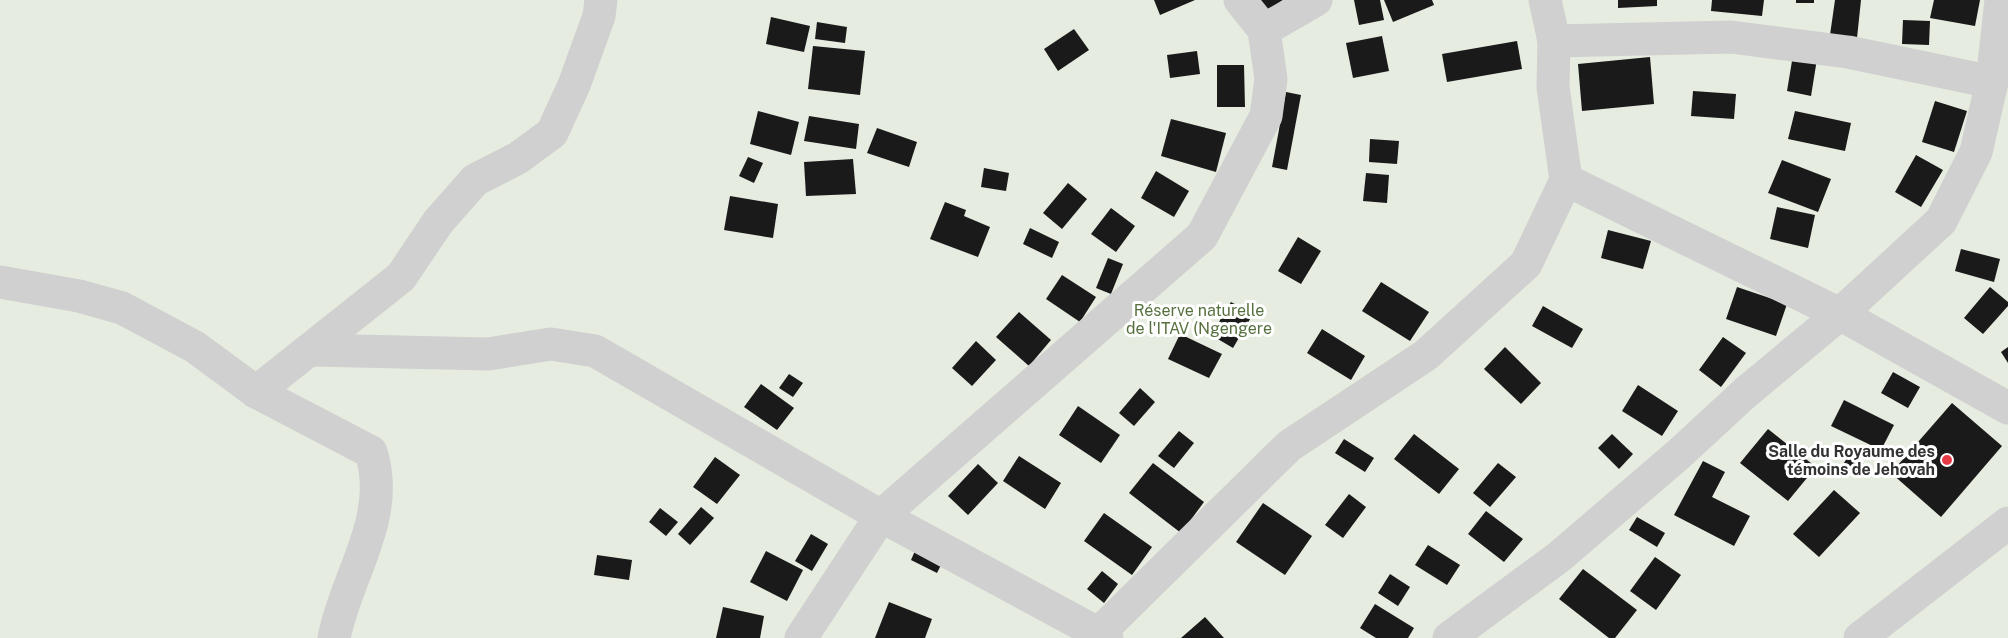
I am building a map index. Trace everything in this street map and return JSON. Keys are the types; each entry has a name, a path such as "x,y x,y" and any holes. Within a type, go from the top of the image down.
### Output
{"street":[{"path":"256,392 312,350 400,277 438,222 475,180 518,158 552,133 578,75 599,16 601,0"},
{"path":"801,638 881,516 1202,236 1266,116 1271,79 1264,30 1240,0"},
{"path":"1264,30 1316,0"},
{"path":"312,350 488,354 551,344 596,351 881,516 1100,636 1289,446 1426,355 1526,264 1566,180 1553,87 1554,41 1545,0"},
{"path":"1449,638 1559,557 1679,454 1745,393 1840,314 1941,221 1976,152 1992,82 2001,0"},
{"path":"1554,41 1731,37 1848,52 1992,82"},
{"path":"1566,180 1840,314 2008,408"},
{"path":"0,282 59,292 122,308 195,347 256,392 371,452 377,470 372,531 334,638"},
{"path":"1860,638 2008,523"}],"green space":[{"name":"Réserve naturelle de l'ITAV (Ngengere","path":"0,0 2008,0 2008,638 0,638"}],"building":[{"path":"1154,0 1195,0 1160,15"},
{"path":"1254,0 1283,0 1264,14"},
{"path":"1354,0 1380,0 1384,20 1359,25"},
{"path":"1384,0 1432,0 1434,5 1393,22"},
{"path":"1618,0 1657,0 1657,6 1618,8"},
{"path":"1712,0 1764,0 1762,16 1711,11"},
{"path":"1796,0 1814,0 1814,3 1796,3"},
{"path":"1835,0 1861,0 1857,38 1830,35"},
{"path":"1934,0 1980,0 1975,26 1930,18"},
{"path":"771,17 810,26 804,52 766,44"},
{"path":"1903,20 1930,21 1929,45 1902,44"},
{"path":"817,22 847,27 845,43 815,39"},
{"path":"1074,29 1089,50 1058,71 1044,49"},
{"path":"1382,36 1389,71 1353,78 1346,43"},
{"path":"1517,41 1522,69 1447,82 1442,54"},
{"path":"813,46 865,51 860,95 808,89"},
{"path":"1197,51 1200,74 1170,78 1167,55"},
{"path":"1793,55 1817,59 1811,96 1787,91"},
{"path":"1650,57 1654,104 1582,111 1578,64"},
{"path":"1217,65 1244,65 1245,107 1217,107"},
{"path":"1693,91 1736,94 1734,119 1691,116"},
{"path":"1286,92 1301,95 1287,170 1272,167"},
{"path":"1935,101 1967,111 1954,152 1922,142"},
{"path":"758,111 799,122 791,155 750,144"},
{"path":"1795,111 1851,123 1845,151 1788,139"},
{"path":"809,116 859,124 856,149 804,141"},
{"path":"1171,119 1226,133 1216,172 1161,156"},
{"path":"877,128 917,142 909,167 867,153"},
{"path":"1370,139 1399,141 1397,164 1369,162"},
{"path":"1916,155 1943,170 1921,207 1895,192"},
{"path":"748,157 763,163 754,183 739,176"},
{"path":"853,159 856,194 806,196 804,162"},
{"path":"1782,160 1831,179 1818,212 1768,193"},
{"path":"984,168 1009,173 1006,191 981,187"},
{"path":"1156,171 1189,191 1174,217 1141,198"},
{"path":"1366,173 1389,175 1387,203 1363,201"},
{"path":"1068,183 1087,199 1062,229 1043,213"},
{"path":"730,196 778,204 773,238 724,230"},
{"path":"945,202 966,210 964,216 990,227 978,257 930,239"},
{"path":"1777,207 1815,215 1808,248 1770,239"},
{"path":"1111,208 1135,226 1116,252 1091,234"},
{"path":"1030,228 1059,242 1052,258 1023,244"},
{"path":"1608,230 1651,241 1643,269 1601,258"},
{"path":"1298,237 1321,251 1301,284 1278,271"},
{"path":"1961,249 2000,259 1994,282 1955,271"},
{"path":"1108,258 1123,264 1111,294 1096,288"},
{"path":"1062,275 1096,297 1080,322 1046,299"},
{"path":"1381,282 1429,312 1410,341 1362,311"},
{"path":"1737,287 1787,304 1776,336 1726,319"},
{"path":"1990,287 2008,302 2008,306 1983,334 1964,318"},
{"path":"1231,302 1253,314 1233,348 1211,335"},
{"path":"1543,306 1583,329 1572,348 1532,326"},
{"path":"1019,312 1051,340 1029,366 996,337"},
{"path":"1322,329 1365,356 1351,380 1307,353"},
{"path":"1180,334 1222,354 1209,378 1168,359"},
{"path":"1723,337 1746,353 1721,387 1699,370"},
{"path":"976,341 996,360 972,386 952,368"},
{"path":"1505,347 1541,383 1521,404 1484,369"},
{"path":"2008,347 2008,363 2001,352"},
{"path":"1893,372 1920,387 1908,408 1881,393"},
{"path":"789,374 803,383 793,397 779,388"},
{"path":"761,384 794,408 777,430 744,407"},
{"path":"1638,385 1678,411 1662,436 1622,411"},
{"path":"1140,388 1155,402 1134,426 1119,413"},
{"path":"1844,400 1894,425 1881,450 1831,426"},
{"name":"Salle du Royaume des témoins de Jehovah","path":"1952,403 2002,446 1941,517 1891,473"},
{"path":"1078,406 1120,435 1101,463 1059,435"},
{"path":"1768,429 1816,467 1788,501 1740,463"},
{"path":"1179,431 1194,443 1174,468 1158,456"},
{"path":"1414,434 1459,469 1439,494 1394,459"},
{"path":"1612,434 1633,454 1619,469 1598,448"},
{"path":"1344,439 1374,458 1365,472 1335,453"},
{"path":"1849,455 1868,466 1860,477 1842,466"},
{"path":"1019,456 1061,483 1045,509 1003,481"},
{"path":"715,457 740,475 717,504 693,487"},
{"path":"1703,461 1725,472 1712,497 1750,516 1734,546 1674,515"},
{"path":"1153,463 1204,502 1181,533 1129,493"},
{"path":"1498,463 1516,477 1490,507 1473,493"},
{"path":"978,464 998,483 968,515 948,496"},
{"path":"1834,490 1860,513 1819,557 1793,534"},
{"path":"1349,494 1366,507 1343,538 1325,525"},
{"path":"1263,503 1312,536 1285,575 1236,542"},
{"path":"701,507 714,518 690,545 678,534"},
{"path":"660,508 678,522 666,536 649,522"},
{"path":"1486,511 1523,539 1504,562 1468,534"},
{"path":"1104,513 1152,547 1132,575 1084,541"},
{"path":"1637,517 1665,533 1657,547 1629,530"},
{"path":"811,534 828,544 812,571 795,561"},
{"path":"918,544 945,557 937,573 911,560"},
{"path":"1428,545 1460,565 1447,585 1415,565"},
{"path":"766,551 803,570 787,601 750,582"},
{"path":"597,555 632,560 629,580 594,575"},
{"path":"1655,557 1681,575 1656,610 1630,591"},
{"path":"1583,569 1637,610 1615,638 1609,638 1559,599"},
{"path":"1102,571 1118,584 1104,603 1087,589"},
{"path":"1390,574 1410,587 1398,606 1378,593"},
{"path":"889,602 932,619 925,638 875,638"},
{"path":"1375,604 1414,628 1408,638 1376,638 1360,628"},
{"path":"723,607 764,616 760,638 716,638"},
{"path":"1205,617 1224,638 1181,638"}],"place":[{"name":"Salle du Royaume des témoins de Jehovah","path":"1947,460"}]}
